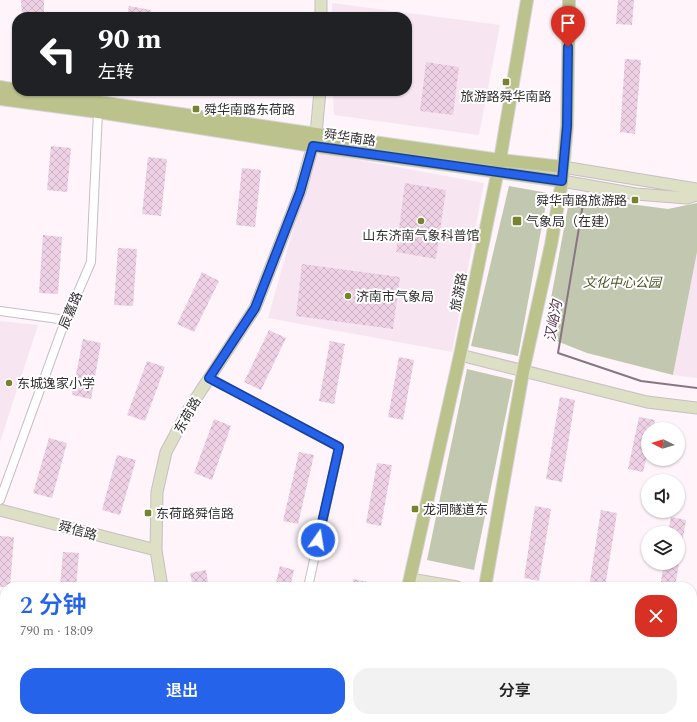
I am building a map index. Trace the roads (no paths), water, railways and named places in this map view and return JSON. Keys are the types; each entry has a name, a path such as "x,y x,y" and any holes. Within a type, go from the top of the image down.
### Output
{"main road":[{"name":"旅游路","path":"409,582 460,355 498,166 527,0"},
{"path":"486,582 523,372 551,245 562,181 567,126 569,0"},
{"path":"0,87 12,89"},
{"name":"舜华南路","path":"54,96 314,140"},
{"name":"舜华南路","path":"0,99 314,140 498,166 562,181"},
{"name":"舜华南路","path":"498,166 563,168"}],"street":[{"path":"320,0 321,12"},
{"name":"东荷路","path":"161,582 156,550 157,492 166,452 189,409 255,308 300,192 314,140 319,96"},
{"name":"辰嘉路","path":"0,500 66,320 91,262 98,112"},
{"name":"舜华南路","path":"563,168 697,189"},
{"name":"舜华南路","path":"562,181 636,194 687,198 697,195"},
{"path":"0,311 66,320"},
{"path":"460,355 647,402 697,408"},
{"path":"209,378 339,447 309,582"},
{"name":"舜信路","path":"0,510 156,550"}],"waterway":[{"name":"汉峪沟","path":"584,198 558,353 641,381 697,388"}],"place":[{"name":"旅游路舜华南路","path":"506,82"},
{"name":"舜华南路东荷路","path":"196,109"},
{"name":"舜华南路旅游路","path":"635,200"},
{"name":"山东济南气象科普馆","path":"421,221"},
{"name":"气象局（在建）","path":"517,221"},
{"name":"济南市气象局","path":"348,296"},
{"name":"东城逸家小学","path":"9,383"},
{"name":"龙洞隧道东","path":"415,509"},
{"name":"东荷路舜信路","path":"148,513"}],"park label":[{"name":"文化中心公园","path":"622,282"}]}
